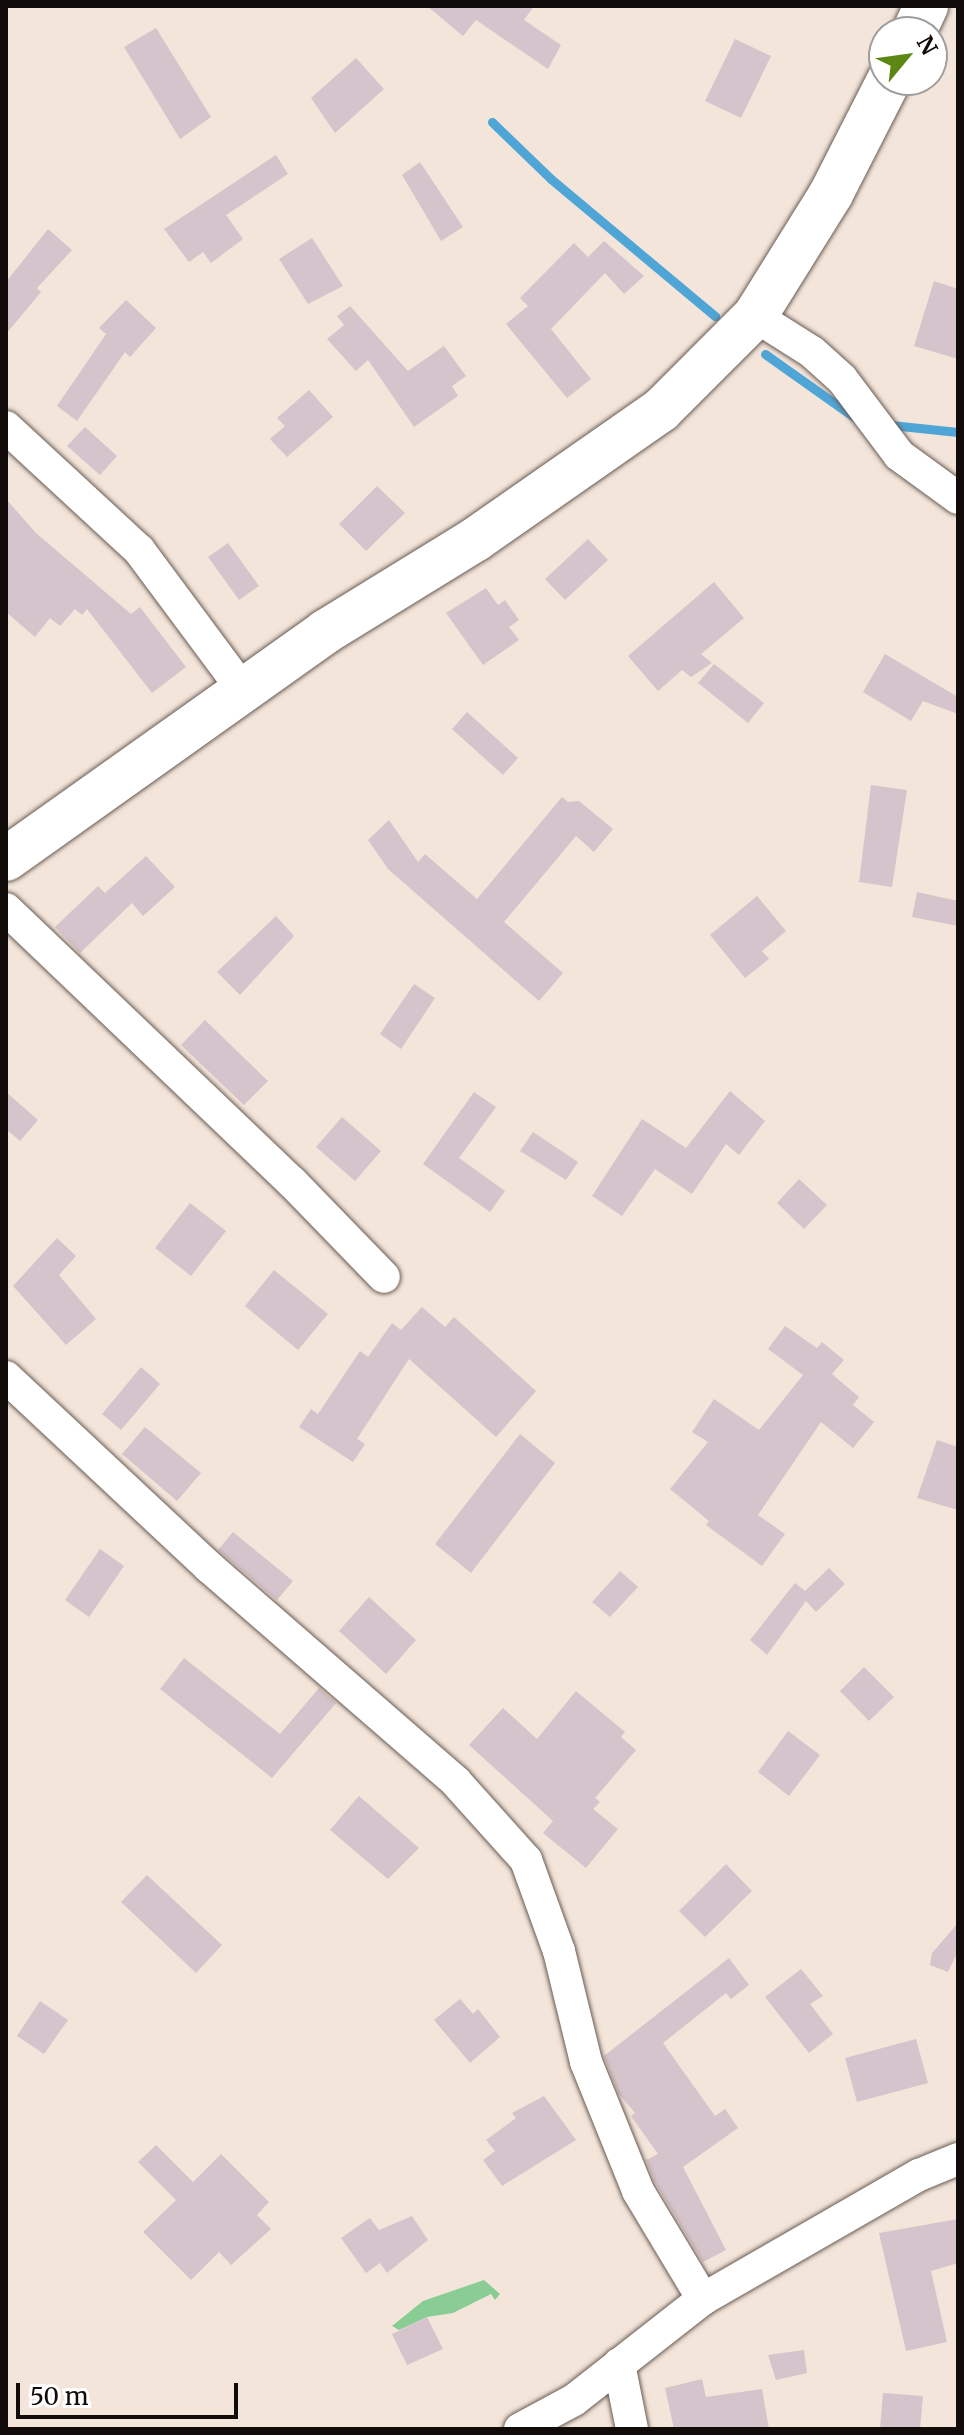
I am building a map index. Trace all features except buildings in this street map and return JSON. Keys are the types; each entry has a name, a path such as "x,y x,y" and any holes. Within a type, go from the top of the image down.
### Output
{"main road":[{"path":"6,859 243,690 600,457 661,410 755,316 831,194 881,96"}],"street":[{"path":"755,316 812,352 842,379 899,455 958,498"},
{"path":"6,427 139,550 243,690"},
{"path":"6,909 292,1182 384,1277"},
{"path":"6,1377 209,1567 456,1782 526,1860 559,1951 591,2075 638,2191 703,2299"},
{"path":"520,2429 574,2400 703,2299 919,2175 958,2159"},
{"path":"619,2364 632,2429"}],"green space":[{"path":"484,2280 500,2294 495,2300 491,2294 453,2313 427,2317 399,2330 392,2326 423,2301"}],"waterway":[{"path":"492,122 551,179 715,316"},
{"path":"765,354 854,417"},
{"path":"891,425 958,432"}]}
